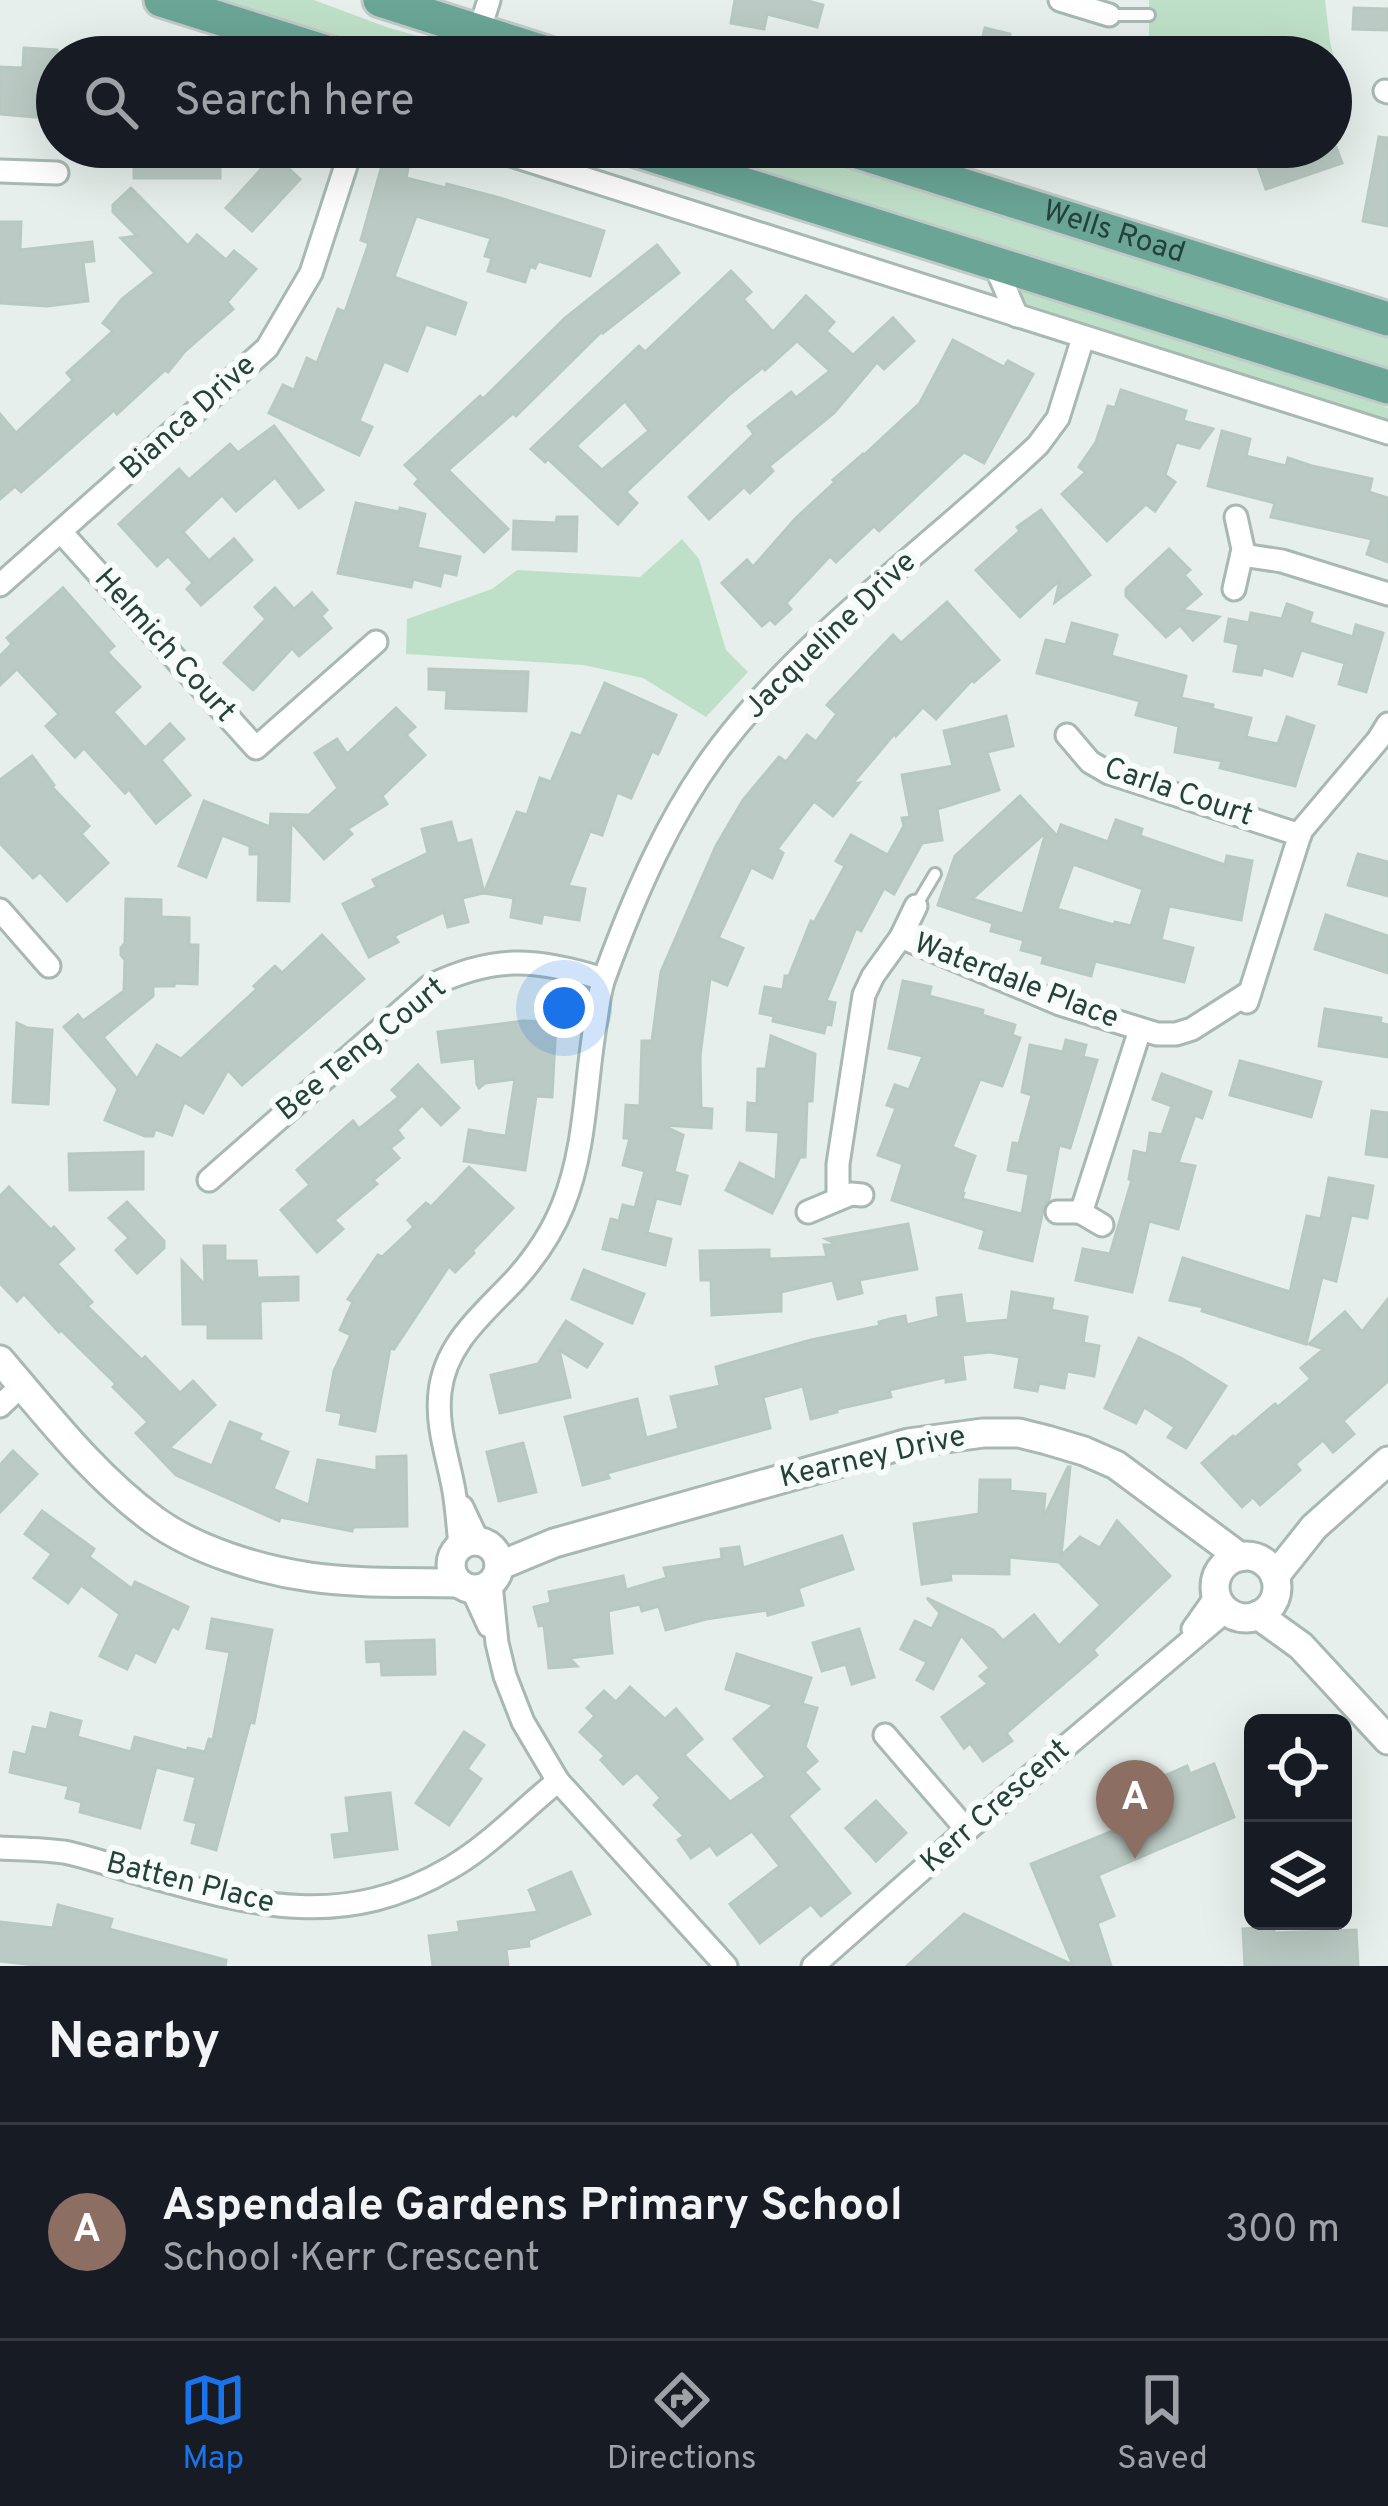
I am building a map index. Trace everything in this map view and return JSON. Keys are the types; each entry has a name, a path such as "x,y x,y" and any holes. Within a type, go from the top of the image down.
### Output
{"main road":[{"path":"161,0 275,36"},
{"path":"380,0 480,30"},
{"path":"693,168 1388,387"},
{"name":"Wells Road","path":"909,168 1388,319"}],"street":[{"path":"1060,0 1108,15"},
{"name":"Bianca Drive","path":"0,585 267,348 311,274 345,168"},
{"path":"552,168 1388,433"},
{"path":"0,171 57,173"},
{"path":"994,263 1018,316"},
{"name":"Jacqueline Drive","path":"475,1564 441,1440 440,1387 460,1340 532,1259 563,1206 581,1139 603,979 655,856 687,794 722,745 807,652 1038,445 1058,418 1083,338"},
{"path":"1234,590 1243,539 1236,517"},
{"name":"Helmich Court","path":"61,532 256,748 376,642"},
{"path":"1242,555 1282,561 1388,594"},
{"path":"1300,835 1388,724"},
{"name":"Carla Court","path":"1066,735 1090,762 1108,773 1300,835"},
{"name":"Waterdale Place","path":"838,1199 838,1164 864,995 901,937 1049,1000 1140,1030 1162,1035 1187,1031 1249,997 1300,835"},
{"path":"901,937 916,907"},
{"path":"0,910 50,965"},
{"name":"Bee Teng Court","path":"209,1180 430,986 458,972 497,962 534,963 603,979"},
{"path":"1081,1213 1140,1030"},
{"path":"808,1212 851,1194 862,1195"},
{"path":"1058,1212 1081,1213 1102,1225"},
{"name":"Kearney Drive","path":"0,1360 101,1475 157,1522 206,1549 305,1577 355,1582 394,1581 475,1564 909,1443 983,1432 1019,1433 1116,1465 1180,1510 1254,1579 1301,1646 1388,1741"},
{"path":"0,1406 22,1385"},
{"path":"1254,1579 1217,1575 1222,1603 1241,1617 1254,1579 1388,1461"},
{"path":"475,1564 505,1676 523,1722 558,1781 726,1966"},
{"name":"Kerr Crescent","path":"812,1966 1180,1649 1222,1603"},
{"path":"885,1735 967,1830"},
{"name":"Batten Place","path":"0,1848 67,1853 229,1899 284,1908 345,1906 400,1892 453,1867 558,1781"}],"lane":[{"path":"1108,15 1149,15"},
{"path":"916,907 935,874"}],"green space":[{"path":"201,0 314,0 418,36 316,36"},
{"path":"1149,0 1325,0 1329,36 1149,36"},
{"path":"740,168 871,168 1388,332 1388,375 799,191"},
{"path":"1015,286 1339,387 1388,408 1388,423 1024,307"},
{"path":"682,539 699,559 726,650 748,672 706,717 643,678 583,665 406,654 407,619 492,589 517,570 640,577"}],"building":[{"path":"735,0 804,0 823,5 817,27 767,14 764,29 731,23"},
{"path":"1354,8 1388,9 1388,30 1353,29"},
{"path":"985,28 1010,34 1010,36 983,36"},
{"path":"24,48 36,49 36,117 0,114 0,67 23,68"},
{"path":"1379,137 1388,138 1388,226 1363,221"},
{"path":"134,168 220,168 220,178 134,178"},
{"path":"262,168 288,168 300,179 252,231 226,208"},
{"path":"381,168 408,168 406,178 500,198 604,231 590,276 538,261 535,268 530,266 525,282 488,271 492,258 485,256 491,238 416,216 394,277 466,303 455,334 426,324 407,371 384,361 359,421 372,427 359,455 269,413 283,385 294,390 307,358 317,363 338,309 345,312 369,243 361,240"},
{"path":"1258,168 1327,168 1266,189"},
{"path":"131,188 188,246 197,235 226,260 234,251 256,269 227,302 233,309 168,372 117,414 114,410 21,492 15,486 0,499 0,414 16,433 73,380 67,373 113,331 103,323 122,299 155,273 121,238 137,236 113,212 113,205"},
{"path":"0,222 21,222 20,250 92,242 94,261 83,262 88,301 47,306 0,303"},
{"path":"657,245 679,273 602,331 516,416 513,413 448,470 508,529 484,552 415,484 419,479 405,465 480,396 483,399 565,318"},
{"path":"731,271 751,292 743,299 773,332 806,296 834,322 826,331 853,355 893,318 914,341 884,369 877,362 834,413 769,466 773,471 750,493 744,487 709,519 689,497 754,434 748,426 791,392 796,398 830,371 797,341 730,394 626,492 637,503 618,524 531,449 639,346 645,352","holes":["625,401 649,431 602,470 576,446"]},
{"path":"953,340 1004,367 1008,361 1033,374 984,463 964,452 879,531 874,526 836,562 830,556 786,603 791,609 775,624 770,619 762,626 722,583 747,560 753,567 833,480 920,403"},
{"path":"1121,390 1186,411 1183,421 1213,429 1199,448 1176,442 1165,475 1175,482 1155,511 1146,504 1107,541 1062,494 1086,472 1079,467 1096,442 1108,406 1115,408"},
{"path":"274,426 323,490 299,508 275,477 236,511 222,495 183,532 209,561 234,539 252,560 201,605 187,589 193,583 168,556 157,566 119,524 179,469 189,480 230,444 238,453"},
{"path":"1222,431 1250,439 1246,456 1286,466 1288,458 1372,479 1369,492 1388,498 1388,562 1367,554 1372,539 1271,517 1275,503 1208,486"},
{"path":"356,503 425,514 417,548 460,557 456,575 443,572 440,586 413,579 411,587 338,573"},
{"path":"1041,510 1090,575 1055,602 1060,580 1020,617 976,570 1020,531 1017,527"},
{"path":"557,517 577,517 576,551 513,549 514,521 556,523"},
{"path":"1169,549 1190,570 1184,575 1201,594 1182,610 1219,617 1193,640 1180,625 1166,637 1126,596 1126,589"},
{"path":"63,588 114,646 107,652 140,687 113,712 145,748 170,724 184,739 161,760 190,795 156,823 129,789 125,793 84,748 75,757 46,726 59,714 17,669 0,685 0,656 12,644 7,638"},
{"path":"275,588 294,609 312,593 327,610 321,616 331,628 299,656 292,648 253,690 224,663 266,619 255,607"},
{"path":"947,602 999,660 972,680 936,719 923,707 895,733 852,784 859,783 833,816 814,801 777,849 783,853 772,878 751,867 718,938 743,948 727,985 710,978 700,1056 701,1108 712,1109 711,1128 662,1125 683,1135 674,1172 687,1176 680,1204 656,1198 647,1233 671,1239 665,1265 603,1249 611,1219 619,1221 623,1205 635,1208 645,1171 623,1165 630,1138 624,1138 626,1105 640,1106 642,1041 652,1041 661,972 716,846 743,800 779,757 786,762 807,735 816,742 837,714 827,705 869,660 893,635 901,643"},
{"path":"1287,604 1312,613 1309,623 1353,637 1356,625 1383,633 1366,692 1339,684 1345,663 1301,650 1292,676 1263,667 1261,675 1234,671 1239,644 1225,641 1229,619 1249,623 1251,613 1282,619"},
{"path":"1072,623 1117,635 1111,656 1186,676 1181,698 1251,718 1246,737 1278,744 1287,717 1314,726 1295,786 1220,768 1222,761 1175,752 1179,726 1136,715 1140,701 1037,673 1046,640 1066,645"},
{"path":"429,669 528,672 526,711 446,708 447,690 429,689"},
{"path":"605,683 676,715 658,754 652,751 631,798 617,792 602,835 590,831 568,886 585,889 579,920 543,914 541,923 511,917 514,898 484,893 517,812 527,815 540,778 551,782 572,733 581,736"},
{"path":"396,708 415,727 406,735 425,755 382,796 387,804 347,829 352,834 324,859 291,822 289,901 258,900 259,854 250,854 250,846 222,835 206,877 179,866 204,801 270,827 271,814 309,815 338,788 315,753 337,739 347,754"},
{"path":"1006,716 1013,746 987,752 999,790 937,809 942,840 922,843 894,894 884,888 861,931 856,928 826,1001 835,1003 831,1025 826,1024 824,1033 773,1021 774,1016 760,1013 765,987 783,990 811,921 814,923 845,866 836,861 851,835 888,855 904,826 902,818 910,817 902,775 953,766 944,731"},
{"path":"32,756 52,787 89,826 81,834 108,863 67,901 40,872 33,878 0,843 0,780"},
{"path":"1020,796 1057,836 1061,825 1108,842 1116,820 1142,829 1140,836 1225,865 1227,856 1252,861 1241,920 1169,906 1161,940 1193,948 1184,982 1095,961 1091,976 1042,963 1044,956 1021,950 1024,940 991,931 993,923 938,905 955,856","holes":["1046,832 1023,914 972,899","1073,864 1143,889 1131,926 1057,909"]},
{"path":"451,822 457,844 471,840 484,893 462,898 468,922 448,927 444,912 394,936 398,942 369,957 343,904 377,887 373,880 428,853 422,829"},
{"path":"1358,854 1388,862 1388,896 1348,885"},
{"path":"126,899 161,900 161,917 189,918 189,945 198,945 197,984 153,986 153,996 103,1037 137,1079 157,1045 181,1059 257,989 254,986 275,966 282,973 322,935 364,979 242,1085 228,1070 203,1113 184,1102 172,1135 155,1129 153,1136 145,1136 105,1120 118,1089 64,1027 78,1015 83,1021 124,991 121,948"},
{"path":"1326,915 1388,936 1388,973 1315,949"},
{"path":"903,981 931,987 929,996 983,1010 982,1015 1015,1025 1012,1035 1020,1038 1002,1086 980,1079 952,1147 975,1156 962,1199 1022,1214 1029,1174 1008,1170 1032,1095 1022,1092 1030,1045 1063,1052 1066,1040 1086,1045 1083,1057 1097,1060 1070,1148 1059,1145 1032,1261 980,1248 985,1230 892,1200 903,1164 878,1155 896,1108 887,1105 895,1085 909,1090 923,1056 889,1048"},
{"path":"1325,1009 1381,1018 1380,1023 1388,1025 1388,1057 1319,1046"},
{"path":"523,1021 556,1022 552,1097 536,1096 525,1170 464,1161 469,1130 506,1136 515,1079 479,1088 475,1058 442,1062 438,1032"},
{"path":"17,1023 52,1030 48,1104 13,1102"},
{"path":"771,1036 815,1054 805,1157 800,1157 772,1213 726,1190 740,1163 776,1181 779,1132 747,1130 748,1103 757,1104 758,1069 766,1069"},
{"path":"1240,1061 1321,1082 1311,1117 1230,1095"},
{"path":"418,1065 459,1108 441,1125 422,1105 397,1130 403,1138 390,1148 399,1158 373,1180 377,1184 334,1220 343,1229 317,1252 281,1210 310,1185 297,1170 353,1121 359,1129 399,1097 392,1090"},
{"path":"1162,1074 1211,1092 1202,1118 1195,1115 1178,1163 1195,1166 1178,1229 1149,1221 1132,1292 1076,1280 1083,1249 1110,1254 1132,1180 1134,1151 1147,1154 1150,1133 1162,1135 1172,1106 1153,1099"},
{"path":"1372,1111 1388,1113 1388,1157 1366,1154"},
{"path":"143,1152 143,1189 70,1190 69,1154"},
{"path":"469,1167 513,1208 455,1272 449,1266 394,1349 390,1348 375,1431 340,1424 342,1413 327,1410 334,1371 351,1335 340,1330 353,1302 348,1299 378,1255 382,1257 414,1227 408,1220 426,1203 431,1207"},
{"path":"1329,1178 1373,1186 1367,1218 1351,1215 1336,1281 1322,1277 1306,1344 1170,1300 1183,1258 1290,1292 1307,1216 1321,1219"},
{"path":"9,1187 74,1249 57,1264 92,1302 87,1306 180,1393 193,1381 215,1405 169,1448 212,1466 230,1422 261,1434 258,1440 288,1452 273,1489 309,1505 318,1460 377,1471 377,1457 406,1456 407,1526 353,1527 352,1531 280,1517 279,1521 176,1475 136,1433 148,1422 113,1387 116,1384 24,1294 17,1301 0,1283 0,1196"},
{"path":"127,1202 164,1241 164,1248 137,1273 116,1250 129,1238 109,1218"},
{"path":"908,1224 917,1269 859,1280 862,1293 838,1299 833,1280 781,1292 781,1311 712,1315 711,1280 701,1280 700,1251 769,1250 769,1259 827,1257 824,1245 838,1245 826,1239"},
{"path":"204,1246 225,1246 225,1261 256,1261 257,1278 298,1277 298,1300 260,1301 261,1338 208,1338 208,1324 183,1324 182,1261 205,1285"},
{"path":"584,1270 644,1294 632,1323 572,1299"},
{"path":"1012,1292 1053,1299 1051,1310 1087,1317 1083,1343 1099,1346 1094,1376 1067,1371 1064,1388 1039,1383 1037,1391 1015,1387 1020,1357 990,1352 962,1355 965,1379 946,1382 946,1377 889,1390 891,1397 811,1419 803,1386 763,1397 770,1428 607,1473 609,1478 583,1485 565,1417 637,1399 646,1438 679,1429 671,1397 720,1386 716,1367 880,1326 879,1322 890,1319 905,1316 907,1325 939,1317 937,1298 961,1295 965,1324 1008,1320"},
{"path":"1388,1299 1388,1381 1343,1421 1354,1434 1333,1452 1323,1440 1295,1464 1300,1470 1260,1505 1253,1497 1242,1507 1202,1463 1311,1379 1301,1368 1324,1349 1309,1344 1345,1312 1362,1332"},
{"path":"566,1321 602,1344 587,1367 559,1350 570,1397 500,1413 491,1375 538,1364"},
{"path":"1139,1338 1226,1386 1186,1448 1168,1437 1175,1427 1144,1407 1136,1423 1105,1408"},
{"path":"523,1443 536,1492 499,1501 487,1452"},
{"path":"13,1451 37,1474 0,1512 0,1465"},
{"path":"1068,1467 1061,1556 1080,1537 1100,1548 1117,1521 1170,1576 1093,1650 1097,1655 1006,1733 1012,1741 983,1761 970,1743 964,1748 942,1717 988,1684 980,1676 990,1668 961,1635 933,1689 917,1680 927,1662 901,1649 915,1621 932,1629 940,1613 927,1598 993,1630 1003,1641 1034,1615 1059,1646 1101,1605 1059,1562 1009,1557 1009,1574 950,1573 951,1580 922,1584 914,1524 979,1514 980,1480 1010,1480 1010,1491 1045,1494 1043,1519"},
{"path":"42,1511 94,1549 89,1557 132,1589 135,1582 188,1607 178,1629 172,1626 155,1662 135,1652 127,1669 100,1656 120,1614 81,1585 68,1603 34,1578 52,1554 25,1534"},
{"path":"842,1536 853,1569 798,1588 803,1605 768,1615 767,1610 706,1619 666,1630 659,1606 642,1611 640,1604 608,1611 612,1653 569,1658 577,1666 549,1668 544,1625 539,1626 534,1607 551,1603 549,1592 623,1576 626,1590 667,1578 664,1568 722,1559 721,1549 739,1547 743,1568"},
{"path":"212,1619 272,1630 254,1723 250,1722 216,1850 192,1843 197,1823 185,1820 196,1777 156,1767 140,1828 80,1812 82,1802 66,1798 69,1786 10,1772 14,1752 26,1755 33,1727 47,1730 51,1713 81,1721 77,1737 131,1752 135,1737 205,1752 209,1739 213,1740 230,1652 207,1648"},
{"path":"859,1629 874,1677 852,1684 846,1664 822,1671 813,1643"},
{"path":"434,1640 435,1674 382,1675 381,1661 367,1662 366,1642"},
{"path":"737,1654 811,1678 802,1704 817,1708 805,1747 817,1761 804,1772 819,1789 788,1816 850,1893 821,1916 811,1904 760,1943 730,1904 780,1866 752,1831 717,1855 710,1845 691,1858 678,1840 684,1836 654,1805 661,1798 637,1772 623,1784 601,1760 605,1756 580,1732 595,1716 587,1708 604,1691 616,1702 630,1687 665,1719 676,1709 702,1739 684,1755 730,1802 766,1777 734,1739 774,1705 726,1689"},
{"path":"464,1732 484,1745 467,1769 481,1779 449,1825 416,1803"},
{"path":"1214,1764 1234,1817 1098,1875 1114,1916 1097,1923 1111,1966 907,1966 964,1914 1073,1965 1031,1864 1155,1814 1146,1793 1167,1784 1164,1776 1187,1766 1190,1774"},
{"path":"390,1793 397,1849 335,1857 332,1835 350,1833 346,1798"},
{"path":"876,1801 906,1833 876,1861 846,1828"},
{"path":"571,1872 590,1914 528,1940 529,1946 506,1949 508,1966 433,1966 429,1936 460,1932 458,1922 538,1912 529,1890"},
{"path":"58,1905 112,1919 109,1929 226,1960 225,1966 42,1966 0,1961 0,1922 53,1928"},
{"path":"1243,1929 1274,1933 1356,1930 1358,1966 1245,1966"}],"place":[{"name":"Aspendale Gardens Primary School","path":"1135,1859"}]}
